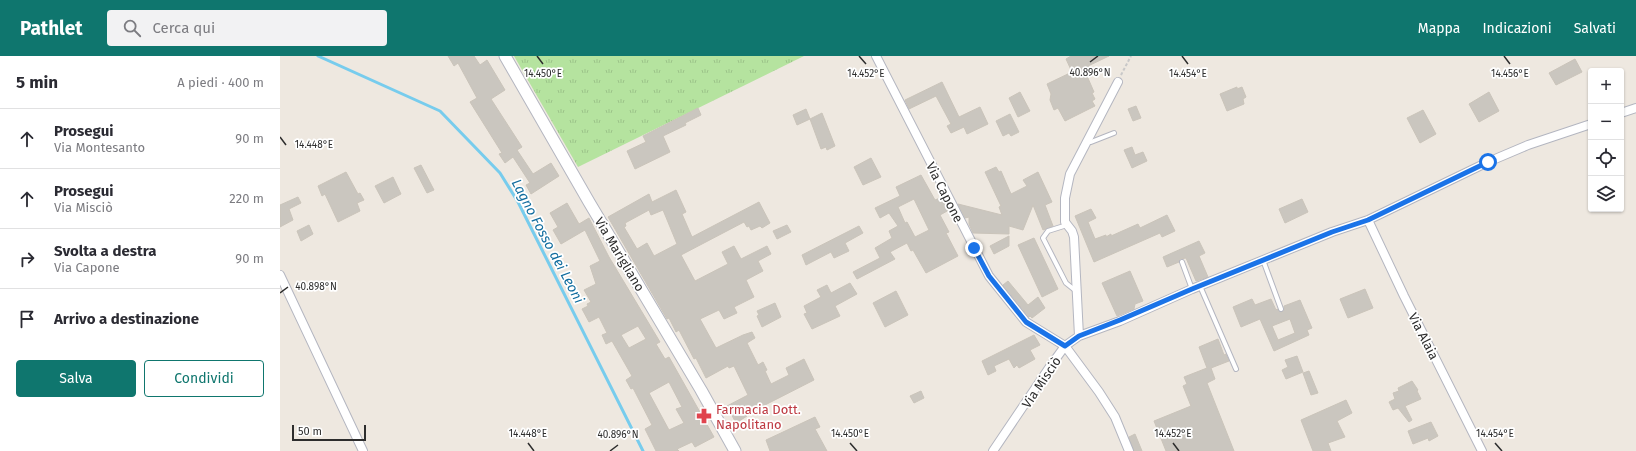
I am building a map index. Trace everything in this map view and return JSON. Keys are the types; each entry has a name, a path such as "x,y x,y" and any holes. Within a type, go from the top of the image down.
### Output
{"street":[{"name":"Via Marigliano","path":"505,56 589,202 701,390 735,451"},
{"name":"Via Capone","path":"876,56 989,276 1026,322 1065,346"},
{"path":"1079,336 1074,237 1072,230 1067,225 1064,218 1065,198 1070,174 1087,140 1096,127 1118,82"},
{"path":"1624,112 1636,108"},
{"name":"Via Misciò","path":"993,451 1065,346 1079,336 1337,230 1368,220 1488,162 1528,145 1588,125"},
{"name":"Via Alaia","path":"1368,220 1404,296 1482,451"},
{"path":"280,275 363,451"},
{"path":"1065,346 1099,392 1115,417 1129,451"}],"lane":[{"path":"1087,140 1091,142 1114,133"},
{"path":"1067,225 1048,231 1043,238 1066,283 1076,291"},
{"path":"1263,260 1281,309"},
{"path":"1182,262 1196,287 1236,369"}],"path":[{"path":"1118,82 1131,56"}],"green space":[{"path":"514,56 804,56 578,167"}],"building":[{"path":"448,56 474,56 480,65 487,60 505,90 491,99 522,147 517,150 533,174 551,163 559,176 531,194 526,185 530,183 513,157 505,163 499,154 502,153 470,102 477,98 458,63 454,66"},
{"path":"1071,56 1109,56 1084,69 1094,92 1092,93 1095,99 1092,101 1095,106 1065,121 1058,108 1054,110 1050,100 1051,94 1047,84 1072,72 1066,59"},
{"path":"1575,59 1582,72 1556,85 1549,73"},
{"path":"942,82 959,117 980,107 988,124 967,134 964,127 951,133 947,126 951,124 936,96 909,109 905,100"},
{"path":"1237,87 1237,89 1242,87 1246,97 1243,99 1244,104 1227,111 1220,94"},
{"path":"1020,92 1030,111 1018,117 1009,98"},
{"path":"1489,92 1499,111 1479,122 1469,104"},
{"path":"1136,106 1141,118 1133,121 1128,109"},
{"path":"698,108 701,115 685,123 686,125 663,136 670,152 635,169 627,151 646,142 643,136"},
{"path":"806,109 810,119 797,125 793,115"},
{"path":"1423,110 1436,134 1420,143 1407,118"},
{"path":"822,113 835,146 827,150 826,147 821,149 810,119"},
{"path":"1010,114 1019,132 1011,136 1009,133 1003,136 996,121"},
{"path":"1132,147 1135,155 1143,152 1147,161 1132,168 1124,150"},
{"path":"871,158 881,177 863,185 854,167"},
{"path":"421,165 434,190 427,193 414,168"},
{"path":"996,167 999,172 1001,171 1011,194 1027,186 1023,180 1038,172 1052,202 1045,205 1053,226 1043,230 1033,205 1023,230 1009,226 1009,234 973,233 969,224 969,217 965,218 958,204 1002,215 999,207 1001,206 985,172"},
{"path":"346,172 358,194 360,193 364,200 357,203 360,211 338,222 325,194 322,196 318,186"},
{"path":"921,175 935,200 940,198 944,201 949,210 940,215 949,232 946,233 958,256 926,273 913,250 911,251 907,243 890,252 895,259 857,279 853,272 880,258 875,248 892,238 889,231 898,226 889,213 880,218 875,208 900,196 896,187","holes":["914,199 929,230 915,237 907,222 905,223 898,207"]},
{"path":"393,177 401,194 384,203 375,186"},
{"path":"676,190 686,212 682,214 692,237 759,202 770,223 762,228 760,226 751,230 744,222 681,255 695,281 728,264 722,252 734,246 741,259 767,246 771,254 758,261 763,271 746,280 754,297 734,307 737,313 724,319 719,310 700,319 716,348 752,332 755,338 747,343 758,365 763,362 771,384 789,375 786,368 804,359 814,380 763,406 761,403 747,410 749,413 746,414 747,416 736,423 727,406 748,395 734,366 729,368 728,366 706,378 679,330 676,332 669,318 667,319 608,217 649,194 652,202","holes":["649,210 651,215 663,210 677,244 654,256 647,243 637,249 624,227 626,226 625,223"]},
{"path":"298,197 301,203 289,209 293,220 280,227 280,205"},
{"path":"1302,199 1308,212 1285,223 1279,209"},
{"path":"567,203 579,224 589,218 609,257 660,342 656,344 665,359 669,357 714,437 695,447 692,442 677,449 679,451 656,451 645,429 652,425 633,388 631,389 626,380 632,376 612,341 606,344 602,335 607,333 599,317 589,322 582,309 588,306 587,304 591,302 584,290 596,284 590,266 600,261 585,230 561,244 553,230 558,227 550,213","holes":["638,326 646,339 629,348 621,335","669,382 682,407 676,409 684,423 669,430 649,393"]},
{"path":"1091,209 1096,218 1088,222 1095,239 1106,235 1106,237 1111,234 1111,236 1138,224 1140,228 1167,215 1175,231 1162,237 1160,233 1094,262 1075,216"},
{"path":"309,225 313,234 301,241 297,231"},
{"path":"787,225 791,232 777,239 773,231"},
{"path":"859,226 863,233 845,243 849,251 834,258 831,252 806,265 802,255"},
{"path":"1009,236 1009,246 994,254 990,246"},
{"path":"1034,238 1058,289 1042,297 1018,245"},
{"path":"1199,241 1205,253 1199,256 1208,277 1196,281 1186,258 1180,259 1179,262 1167,267 1163,257"},
{"path":"1130,271 1143,301 1135,304 1134,309 1117,316 1102,283"},
{"path":"1008,281 1028,305 1038,297 1045,308 1032,318 1030,316 1029,317 1003,285"},
{"path":"850,283 857,294 835,306 840,316 812,329 804,314 807,313 804,306 821,297 817,290 827,285 831,293"},
{"path":"1365,289 1373,308 1348,318 1340,299"},
{"path":"896,291 908,315 885,327 873,303"},
{"path":"1252,299 1255,305 1271,299 1276,310 1277,309 1281,312 1284,311 1284,306 1300,300 1312,328 1307,330 1309,335 1274,351 1260,319 1241,327 1233,307","holes":["1290,319 1295,333 1278,340 1272,326"]},
{"path":"775,303 781,317 762,327 757,316 759,315 757,311"},
{"path":"1034,335 1040,345 1030,350 1035,359 1019,368 1017,365 1014,368 1009,359 994,366 996,371 988,375 982,361"},
{"path":"1218,339 1224,355 1226,354 1229,361 1211,368 1215,379 1207,383 1234,451 1166,451 1154,421 1191,406 1183,386 1187,384 1184,377 1207,368 1199,347"},
{"path":"1297,356 1303,372 1286,379 1282,370 1288,367 1285,360"},
{"path":"1309,371 1318,393 1311,395 1303,373"},
{"path":"1412,381 1418,390 1417,391 1421,399 1405,406 1412,420 1409,422 1398,408 1393,410 1389,402 1395,399 1393,393 1399,391 1398,388"},
{"path":"921,391 924,398 914,403 910,396"},
{"path":"1346,400 1352,413 1337,421 1345,437 1328,443 1331,451 1313,451 1301,420"},
{"path":"815,417 820,427 815,429 827,451 770,451 766,440"},
{"path":"1431,422 1438,436 1429,441 1428,438 1413,444 1408,431"},
{"path":"1135,434 1142,451 1134,451 1129,437"}],"waterway":[{"name":"Lagno Fosso dei Leoni","path":"318,56 440,111 500,173 518,202 643,451"}],"place":[{"name":"Farmacia Dott. Napolitano","path":"704,416"}],"route":[{"path":"974,248 989,276 1026,322 1056,339 1065,346 1079,336 1192,289 1349,225 1368,220 1488,162"}]}
